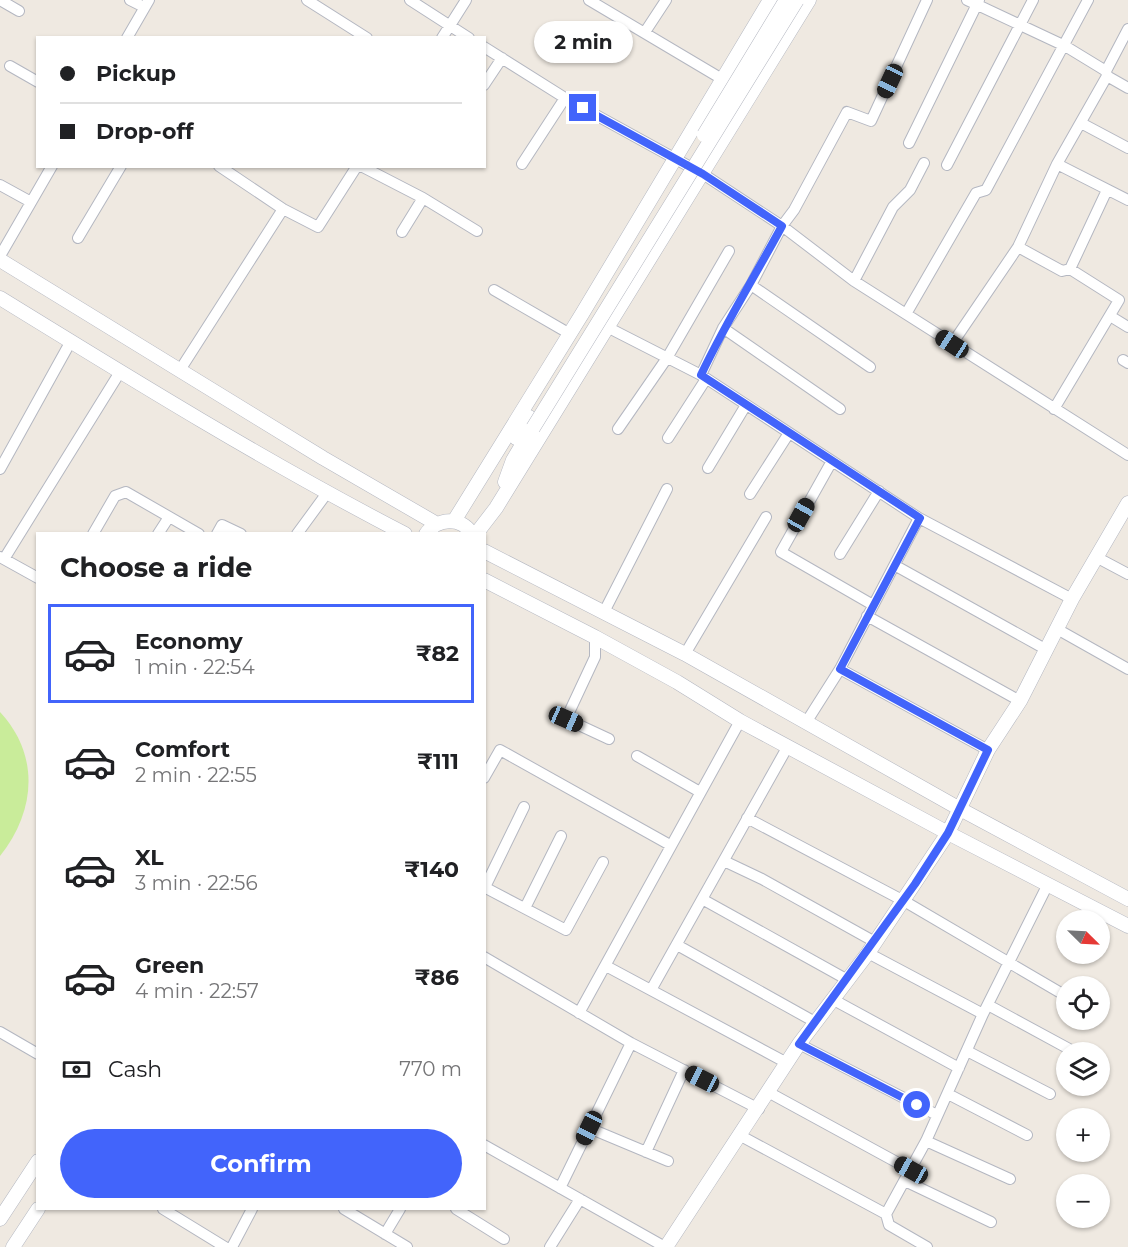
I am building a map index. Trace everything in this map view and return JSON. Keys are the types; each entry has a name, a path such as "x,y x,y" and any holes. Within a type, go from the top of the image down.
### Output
{"street":[{"path":"0,0 19,11"},
{"path":"128,36 146,4 130,0"},
{"path":"307,0 364,36"},
{"path":"410,0 466,36"},
{"path":"443,36 466,0"},
{"path":"589,0 603,4 722,79"},
{"path":"645,32 666,0"},
{"path":"454,521 570,334 770,0"},
{"path":"496,508 513,460 531,423 786,0"},
{"path":"471,492 504,457 531,423 797,0"},
{"path":"476,532 496,508 809,0"},
{"path":"668,438 703,377 723,328 751,285 847,112 871,121 927,0"},
{"path":"947,165 1033,0"},
{"path":"906,314 976,193 986,190 1088,0"},
{"path":"909,143 974,2 1019,26 1065,46 1128,88"},
{"path":"952,344 1017,247 1057,164 1127,35"},
{"path":"486,48 565,98 703,174 782,226 854,281 1128,455"},
{"path":"486,82 502,58"},
{"path":"10,66 36,81"},
{"path":"522,164 565,98"},
{"path":"1081,123 1128,148"},
{"path":"854,281 892,207 910,190 924,163"},
{"path":"1057,164 1128,200"},
{"path":"51,168 0,258 180,370 437,524"},
{"path":"78,238 120,168"},
{"path":"222,168 283,209 318,227 358,168"},
{"path":"363,168 423,198 477,231"},
{"path":"0,185 31,202"},
{"path":"1017,247 1062,271 1070,268 1107,190"},
{"path":"402,232 423,198"},
{"path":"180,370 283,209"},
{"path":"618,429 667,358 729,250"},
{"path":"1054,408 1119,300 1070,268"},
{"path":"751,285 870,367"},
{"path":"494,290 570,334"},
{"path":"0,298 120,372 327,493 401,532"},
{"path":"1110,316 1128,327"},
{"path":"607,327 703,377 920,518 1072,598"},
{"path":"723,328 840,409"},
{"path":"0,469 71,341"},
{"path":"1079,344 1090,349"},
{"path":"36,577 2,558 120,372"},
{"path":"708,468 746,405"},
{"path":"750,494 789,433"},
{"path":"832,461 781,552 873,605"},
{"path":"604,612 667,489"},
{"path":"840,554 879,491"},
{"path":"94,532 115,496 126,492 195,532"},
{"path":"298,532 327,493"},
{"path":"486,1146 665,1247 759,1109 799,1044 872,947 948,833 988,750 1020,701 1072,598 1128,503"},
{"path":"159,532 169,517"},
{"path":"684,654 766,517"},
{"path":"807,721 840,669 920,518"},
{"path":"428,532 437,524 454,521 472,532"},
{"path":"218,532 222,525 237,532"},
{"path":"486,552 684,654 807,721 960,809 1128,899"},
{"path":"1096,557 1128,574"},
{"path":"896,566 1047,650"},
{"path":"486,581 595,637 677,682 740,721 948,833 1128,926"},
{"path":"867,616 1020,701"},
{"path":"1057,629 1128,669"},
{"path":"595,637 595,657 566,719 609,739"},
{"path":"840,669 988,750"},
{"path":"579,1014 740,721"},
{"path":"651,990 788,746"},
{"path":"486,775 500,750 670,845"},
{"path":"637,756 699,792"},
{"path":"486,885 524,807"},
{"path":"747,818 904,901 1056,990"},
{"path":"525,908 561,836"},
{"path":"724,861 762,879 872,947 986,1010 1056,1043"},
{"path":"486,888 566,930 603,862"},
{"path":"927,1247 889,1225 886,1214 926,1141 986,1010 1048,884"},
{"path":"702,900 846,979"},
{"path":"677,945 815,1022"},
{"path":"486,958 631,1043 759,1109"},
{"path":"606,966 787,1063"},
{"path":"832,999 959,1068"},
{"path":"0,1032 36,1053"},
{"path":"560,1188 631,1043"},
{"path":"799,1044 937,1115"},
{"path":"967,1051 1050,1094"},
{"path":"646,1152 684,1070"},
{"path":"768,1092 911,1170"},
{"path":"948,1094 1027,1135"},
{"path":"589,1128 668,1161"},
{"path":"741,1136 886,1214"},
{"path":"926,1141 1010,1179"},
{"path":"0,1219 36,1164"},
{"path":"905,1181 991,1222"},
{"path":"550,1247 580,1199"},
{"path":"13,1247 37,1210"},
{"path":"165,1210 225,1247"},
{"path":"232,1247 251,1210"},
{"path":"346,1210 407,1247"},
{"path":"385,1234 399,1210"},
{"path":"458,1210 504,1239"}],"green space":[{"path":"0,712 22,746 27,765 28,783 21,821 0,856"}],"route":[{"path":"583,108 703,174 782,226 751,285 723,328 701,375 920,518 840,669 988,750 948,833 868,953 846,979 799,1044 917,1105"}]}
